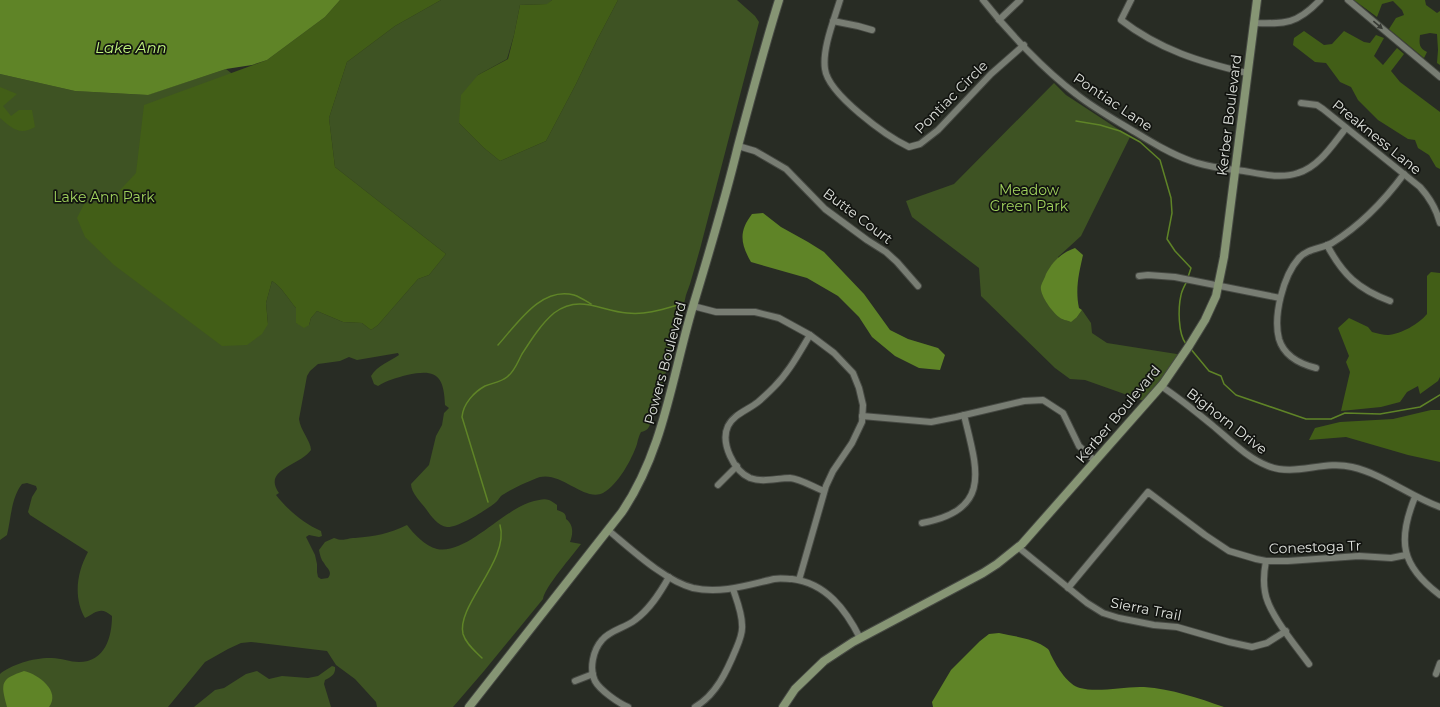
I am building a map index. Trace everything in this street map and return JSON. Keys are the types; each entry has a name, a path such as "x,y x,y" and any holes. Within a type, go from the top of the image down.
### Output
{"street":[{"name":"Powers Boulevard","path":"469,707 608,530 634,492 653,451 659,434 751,94 779,0"},
{"name":"Pontiac Circle","path":"840,0 825,54 827,79 838,93 872,123 895,140 909,147 920,144 938,130 991,74 1024,45"},
{"name":"Pontiac Lane","path":"983,0 1044,66 1076,95 1148,141 1190,161 1205,166 1283,176 1298,173 1311,167 1329,150 1346,128"},
{"path":"1000,20 1020,0"},
{"path":"1131,0 1121,20 1136,32 1173,51 1213,65 1247,73"},
{"name":"Kerber Boulevard","path":"783,707 795,689 824,661 860,638 983,573 1018,547 1068,493 1161,386 1189,346 1205,320 1216,296 1224,257 1257,0"},
{"path":"1254,23 1285,23 1301,17 1320,0"},
{"path":"1348,0 1440,77"},
{"path":"833,22 872,30"},
{"name":"Preakness Lane","path":"1301,103 1317,105 1404,174 1428,195 1436,208 1440,223"},
{"name":"Butte Court","path":"738,146 755,151 786,169 826,209 886,252 918,286"},
{"path":"1316,368 1299,362 1284,348 1279,339 1278,322 1280,298 1285,281 1299,258 1308,251 1326,245 1353,230 1373,211 1404,174"},
{"path":"1326,245 1344,272 1353,282 1374,295 1390,301"},
{"path":"1139,276 1148,275 1175,277 1280,298"},
{"path":"693,306 716,312 755,312 780,318 810,334 834,353 853,373 859,388 863,405 862,422 852,443 833,471 824,491 799,580"},
{"path":"810,334 786,373 774,388 758,402 735,417 727,427 726,438 728,448 737,466 751,478 763,480 790,478 824,491"},
{"name":"Bighorn Drive","path":"1161,386 1190,406 1248,455 1267,466 1285,471 1318,466 1351,467 1381,478 1415,497 1440,507"},
{"path":"862,416 931,422 1024,401 1043,400 1063,412 1080,446 1095,461"},
{"path":"922,523 951,515 963,506 973,492 976,481 975,458 964,415"},
{"path":"718,485 737,466"},
{"name":"Conestoga Tr","path":"1068,588 1148,492 1229,551 1266,561 1359,556 1391,558 1406,555"},
{"path":"1415,497 1408,513 1404,532 1406,555 1413,569 1421,579 1440,595"},
{"path":"608,530 669,577 694,588 708,590 733,589 776,578 799,580 815,586 827,593 846,614 860,638"},
{"name":"Sierra Trail","path":"1018,547 1068,588 1103,613 1140,622 1177,627 1252,647 1267,643 1286,631"},
{"path":"1266,561 1264,577 1265,593 1270,608 1309,664"},
{"path":"628,707 608,694 594,680 593,659 596,648 609,634 635,621 660,593 669,577"},
{"path":"695,707 704,702 716,688 730,665 739,642 742,626 739,606 733,589"},
{"path":"1436,674 1440,663"},
{"path":"575,681 593,674"},
{"name":"Powers Boulevard","path":"465,707 483,688"}],"green space":[{"name":"Lake Ann Park","path":"441,0 552,0 548,4 520,5 507,59 478,75 459,123 484,148 500,161 546,141 618,0 737,0 755,16 759,22 700,249 686,295 677,335 651,422 648,429 641,432 635,450 628,464 619,478 609,489 596,495 589,494 557,479 540,477 520,485 501,496 491,506 465,522 452,527 441,525 435,520 411,487 411,484 429,465 436,436 442,425 444,413 449,408 445,405 443,386 440,380 431,374 417,373 392,379 378,386 374,384 371,376 374,372 399,355 398,353 357,360 349,357 340,361 318,364 307,376 299,419 311,450 299,460 284,468 275,478 275,485 279,493 276,495 296,516 321,531 322,536 319,537 309,535 306,537 315,555 318,577 321,579 328,578 330,574 329,570 321,559 319,550 325,542 334,538 343,540 388,533 407,525 416,536 428,545 437,549 449,549 461,545 473,538 522,505 542,499 552,501 557,505 557,510 565,514 566,519 572,527 570,542 581,544 548,587 543,599 453,707 377,707 376,702 355,679 336,665 327,651 251,642 241,643 205,662 168,707 0,707 0,674 17,664 39,659 55,658 79,662 88,661 95,658 101,653 108,640 112,624 112,616 105,611 98,611 85,618 79,602 78,585 81,568 88,552 30,515 28,512 32,497 37,489 36,486 27,483 22,484 18,490 13,502 7,535 0,540 0,74 75,91 147,95 226,69 296,124 187,260 268,324 266,303 272,281 282,290 296,308 296,323 309,325 311,318 317,311 343,322 362,323 371,330 378,325 418,279 429,275 446,254 335,167 329,118 347,62 395,26"},
{"name":"Meadow Green Park","path":"1054,83 1066,95 1130,137 1081,236 1058,257 1077,317 1082,310 1091,323 1092,333 1107,343 1183,355 1147,402 1085,380 1070,379 1055,368 981,296 979,268 912,217 906,201 954,184"},
{"path":"332,666 335,667 335,672 325,680 324,684 331,707 194,707 215,690 224,688 246,674 257,671 269,679 282,676 308,678 318,676"}],"shaded area":[{"path":"340,0 441,0 395,26 347,62 329,118 335,167 446,254 429,275 418,279 378,325 371,330 362,323 343,322 317,311 311,318 309,325 304,328 296,323 296,308 282,290 272,281 266,303 268,324 262,334 247,345 222,346 114,265 85,237 77,218 84,204 109,202 136,173 144,105 267,60 325,17"},
{"path":"552,0 618,0 546,141 500,161 484,148 459,123 461,95 478,75 508,59 520,5 547,4"},
{"path":"1354,0 1425,0 1426,5 1437,13 1440,11 1440,65 1437,63 1437,34 1430,33 1420,35 1420,45 1422,49 1427,52 1424,58 1389,29 1396,18 1404,15 1402,10 1393,1 1382,4 1377,17"},
{"path":"1304,31 1324,45 1332,44 1344,31 1364,42 1370,43 1376,35 1384,38 1374,56 1383,65 1397,48 1404,54 1391,71 1400,82 1440,112 1440,169 1436,167 1429,155 1418,148 1415,140 1408,139 1378,120 1358,100 1351,87 1340,82 1326,63 1315,62 1293,45 1294,38"},
{"path":"0,87 17,94 3,106 11,116 19,110 32,110 35,127 24,131 16,130 0,118"},
{"path":"1431,272 1440,273 1440,377 1438,381 1420,394 1418,386 1407,392 1400,402 1381,407 1341,411 1350,372 1346,362 1349,356 1338,328 1349,318 1368,327 1372,332 1386,335 1404,331 1415,325 1427,314 1427,276"},
{"path":"1431,410 1440,410 1440,462 1408,455 1346,437 1309,440 1315,428 1340,422 1393,419"}],"water":[{"name":"Lake Ann","path":"0,0 340,0 325,17 267,60 252,65 226,69 148,95 75,91 0,74"},
{"path":"763,213 781,227 824,252 864,294 890,330 908,339 938,348 945,355 940,370 919,368 895,356 872,337 859,317 838,296 807,278 751,262 743,243 743,232 752,214"},
{"path":"1075,248 1083,255 1077,288 1079,308 1082,310 1071,322 1060,318 1053,311 1042,294 1041,286 1046,274 1055,261 1066,252"},
{"path":"999,633 1031,640 1043,645 1048,649 1057,666 1067,680 1080,688 1103,690 1136,687 1154,688 1185,694 1224,707 933,707 932,702 951,670 989,634"},
{"path":"24,671 41,679 50,689 52,701 49,707 7,707 3,692 4,683 11,676"}],"waterway":[{"path":"1076,121 1100,125 1120,131 1140,142 1160,160 1171,198 1172,213 1167,239 1175,251 1191,268 1188,277"},
{"path":"1186,344 1181,334 1179,307 1181,295 1187,281"},
{"path":"498,345 531,309 540,301 551,296 562,294 574,295 591,304"},
{"path":"488,502 462,417 464,408 473,395 485,386 505,379 510,375 525,349 541,327 549,317 564,307 582,304 617,312 647,313 678,305"},
{"path":"1190,348 1209,371 1221,376 1224,384 1236,395 1306,419 1331,419 1345,413 1380,414 1420,407 1440,395"},
{"path":"482,658 464,638 463,623 467,610 491,567 497,553 501,539 500,525"}]}
